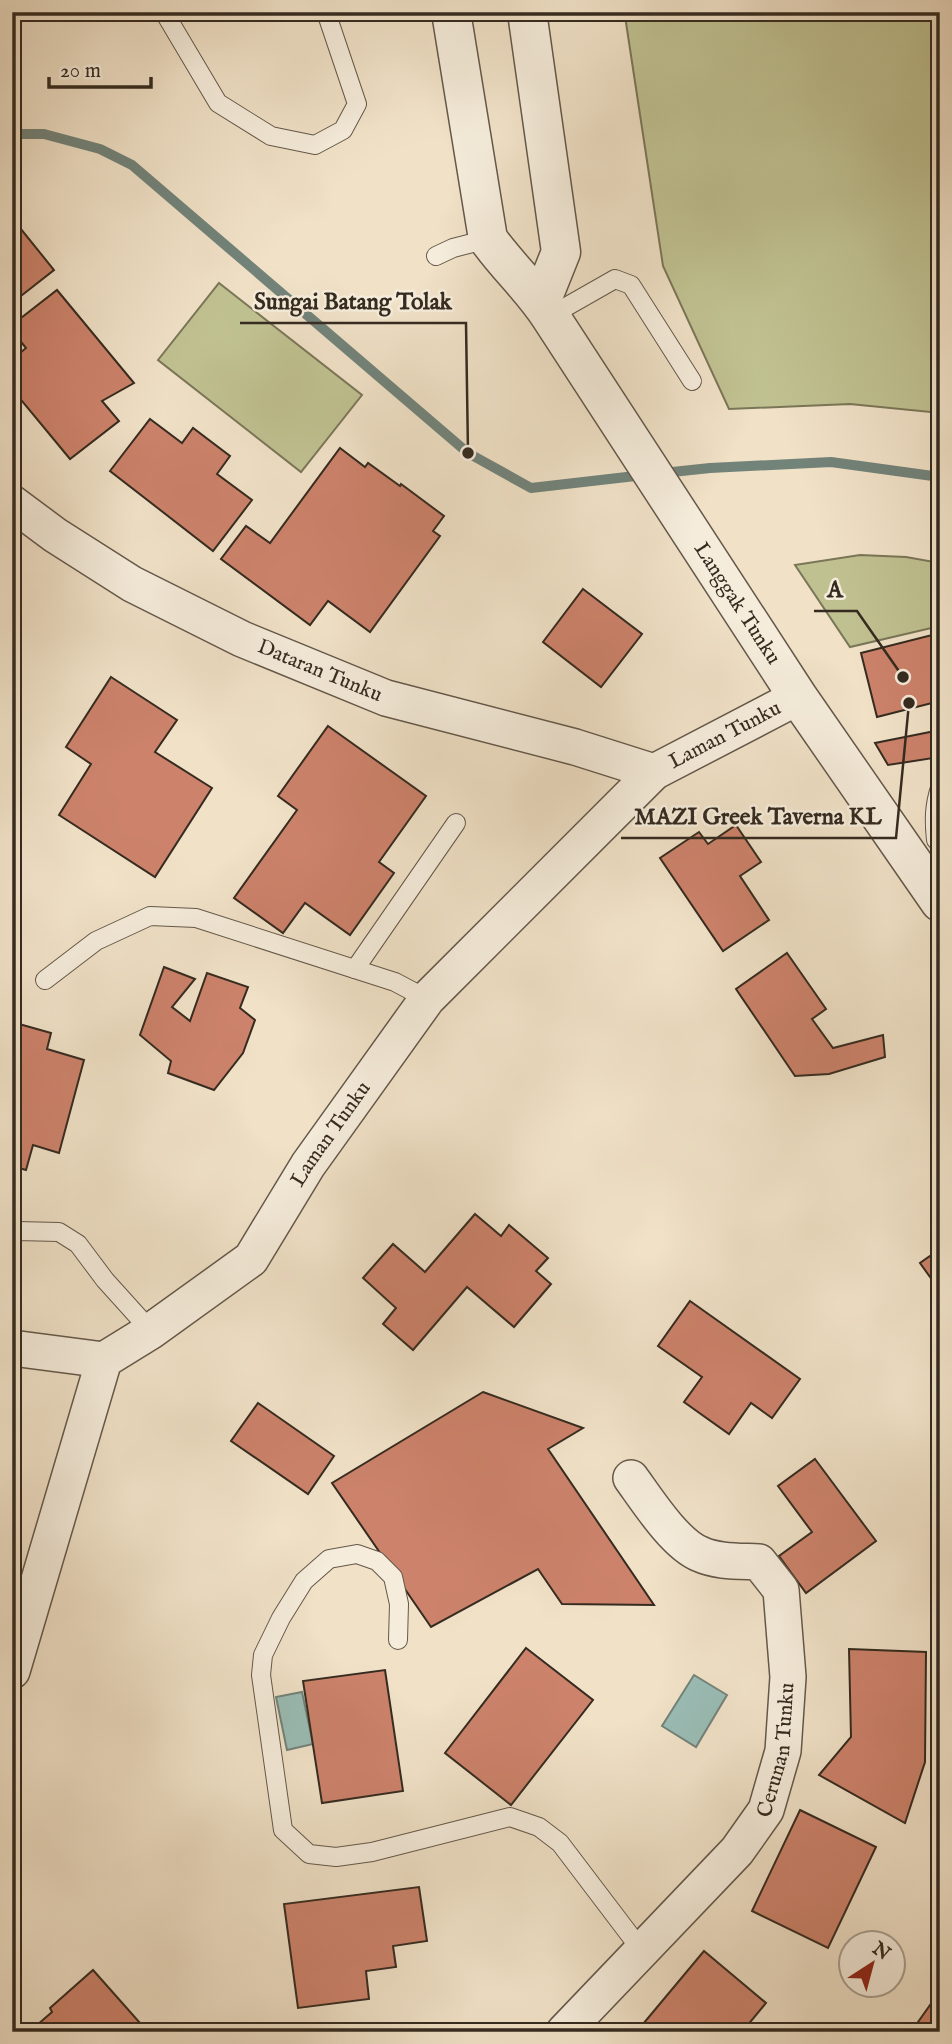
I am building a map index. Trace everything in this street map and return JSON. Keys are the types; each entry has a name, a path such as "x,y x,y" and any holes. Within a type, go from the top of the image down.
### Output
{"street":[{"name":"Langgak Tunku","path":"451,12 488,239 545,309 798,697 927,843 940,902"},
{"path":"527,12 561,252 545,309"},
{"name":"Dataran Tunku","path":"12,503 55,535 132,584 242,639 386,698 575,747 654,772"},
{"name":"Laman Tunku","path":"104,1360 151,1331 251,1259 308,1165 427,999 654,772 798,697"},
{"path":"12,1349 104,1360 12,1671"},
{"name":"Cerunan Tunku","path":"564,2032 737,1852 766,1810 783,1751 788,1677 781,1590 759,1562 727,1560 699,1554 676,1536 631,1478"}],"lane":[{"path":"164,12 218,103 271,136 315,145 343,130 357,103 326,12"},
{"path":"436,256 453,248 488,239"},
{"path":"545,309 615,279 631,285 692,381"},
{"path":"927,843 940,788"},
{"path":"355,969 456,823"},
{"path":"44,980 96,941 150,916 196,918 395,982 427,999"},
{"path":"12,1233 59,1232 78,1244 104,1280 151,1331"},
{"path":"398,1640 399,1604 393,1577 377,1561 357,1554 329,1559 304,1581 281,1618 263,1655 261,1675 283,1830 309,1854 336,1857 372,1852 510,1817 539,1827 560,1843 642,1951"}],"green space":[{"path":"653,12 940,12 940,413 850,404 729,409 663,266 625,16"},
{"path":"219,283 362,395 301,472 158,360"},
{"path":"860,555 906,557 940,563 940,626 850,647 795,565"}],"water":[{"path":"694,1675 727,1695 696,1747 662,1726"},
{"path":"302,1692 313,1744 287,1750 276,1697"}],"building":[{"path":"12,218 54,270 12,303"},
{"path":"57,290 134,383 102,401 119,421 70,459 12,389 12,360 26,348 12,331 12,325"},
{"path":"150,419 182,443 193,428 230,456 217,474 252,500 213,551 110,471"},
{"path":"340,448 365,467 368,463 400,486 401,484 444,516 433,531 440,536 370,632 328,601 310,625 221,559 246,526 270,543"},
{"path":"583,589 642,634 601,687 543,642"},
{"path":"940,633 940,701 877,717 861,653"},
{"path":"111,677 177,720 155,752 212,788 155,877 59,815 91,764 66,747"},
{"path":"328,726 426,796 379,862 394,873 350,935 305,903 283,933 234,898 297,810 278,796"},
{"path":"940,730 940,757 888,765 875,743"},
{"path":"736,825 761,862 740,876 769,920 723,951 660,858 699,832 708,844"},
{"path":"787,953 826,1009 812,1019 833,1048 883,1035 885,1057 829,1074 795,1076 736,989"},
{"path":"164,967 195,979 172,1007 190,1021 207,973 248,987 240,1008 255,1020 243,1053 214,1090 168,1073 171,1061 140,1035"},
{"path":"12,1022 51,1033 47,1049 84,1060 59,1153 33,1145 26,1170 12,1166"},
{"path":"475,1214 501,1236 509,1225 548,1258 536,1271 551,1284 514,1327 467,1287 413,1350 383,1324 396,1308 363,1278 393,1244 425,1272"},
{"path":"940,1249 940,1291 920,1263"},
{"path":"690,1301 800,1379 772,1418 751,1403 729,1434 684,1402 702,1377 658,1346"},
{"path":"483,1392 583,1428 548,1449 654,1605 562,1604 538,1569 431,1627 332,1483"},
{"path":"258,1403 334,1456 308,1494 231,1441"},
{"path":"815,1459 876,1541 806,1593 779,1556 812,1532 778,1486"},
{"path":"526,1648 593,1700 511,1805 445,1753"},
{"path":"849,1649 926,1652 925,1762 905,1823 819,1775 851,1737"},
{"path":"385,1670 403,1791 322,1803 303,1681"},
{"path":"800,1810 876,1847 828,1948 752,1911"},
{"path":"419,1887 427,1941 393,1946 396,1967 366,1971 369,1999 298,2008 284,1904"},
{"path":"704,1951 766,2003 742,2032 640,2032 638,2030"},
{"path":"93,1970 148,2032 29,2032 52,2012 50,2008"},
{"path":"940,1991 940,2032 911,2032"}],"waterway":[{"path":"12,134 44,134 100,149 132,165 468,453 531,488 644,475"},
{"path":"663,473 831,462 940,477"}],"place":[{"name":"Sungai Batang Tolak","path":"468,453"},
{"name":"A","path":"903,677"},
{"name":"MAZI Greek Taverna KL","path":"909,703"}]}
